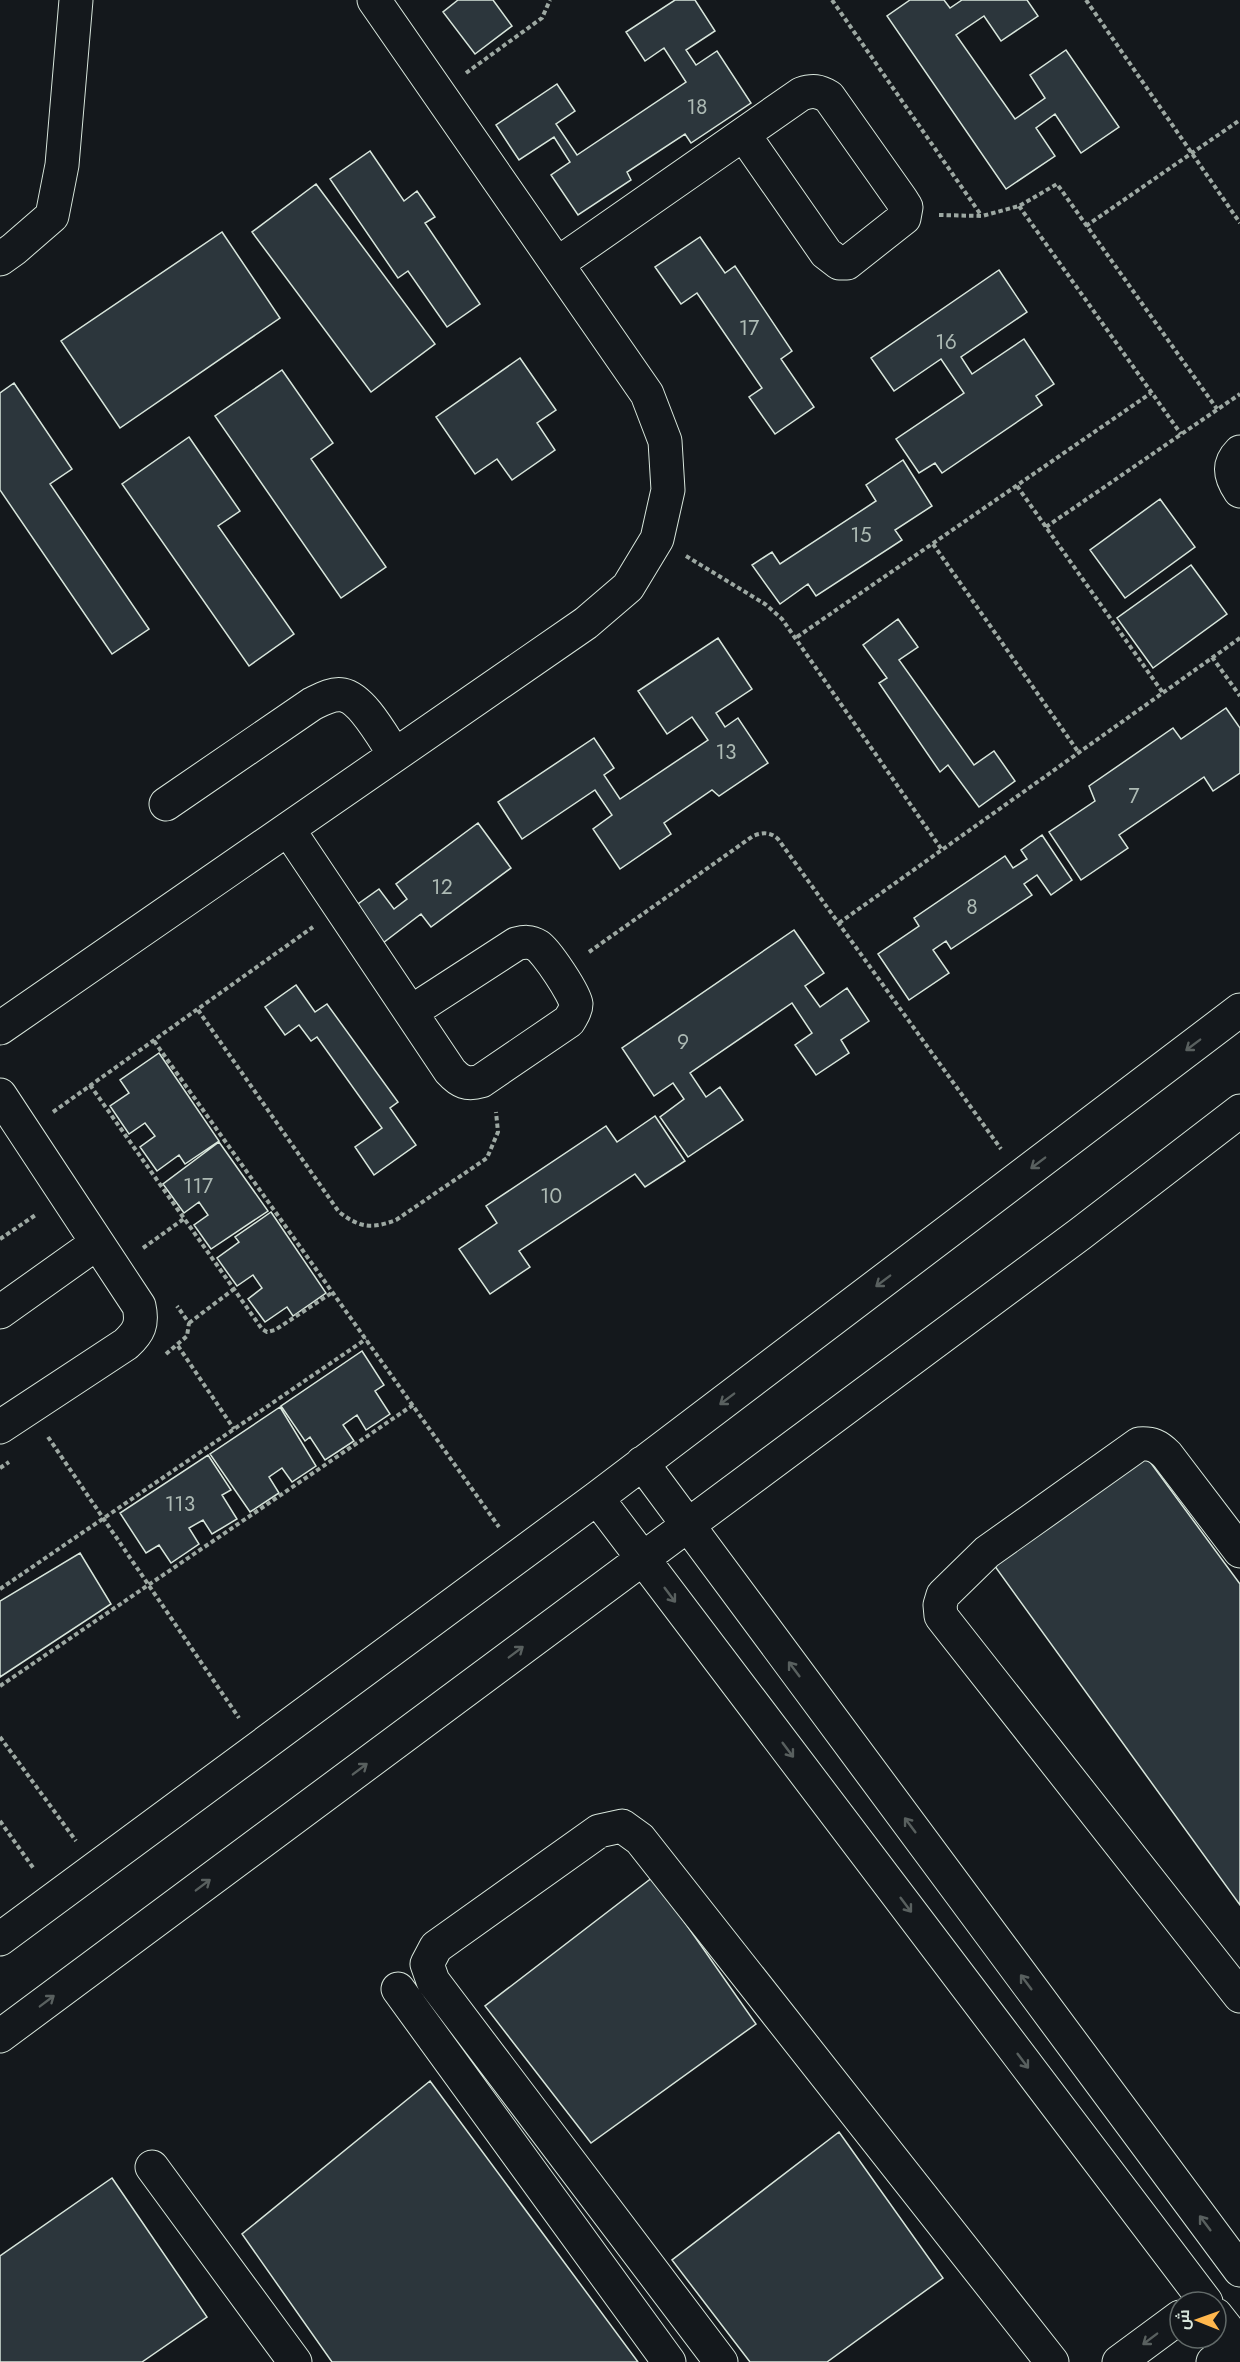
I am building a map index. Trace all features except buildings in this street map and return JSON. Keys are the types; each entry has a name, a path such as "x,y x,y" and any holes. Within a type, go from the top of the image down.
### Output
{"street":[{"path":"0,259 52,216 62,165 76,0"},
{"path":"0,1028 586,623 628,587 657,539 668,490 665,441 647,394 374,0"},
{"path":"557,264 801,94 811,91 821,92 829,97 906,207 904,218 847,263 839,263 831,259 744,135"},
{"path":"1240,452 1231,465 1232,477 1240,491"},
{"path":"166,804 327,696 344,695 358,702 395,755"},
{"path":"288,829 411,1012 458,1080 470,1084 481,1082 569,1021 576,1002 541,947 524,942 516,944 411,1012"},
{"path":"0,1939 597,1498 1240,1010"},
{"path":"0,1095 139,1306 142,1320 137,1334 126,1344 0,1427"},
{"path":"0,2036 1080,1234 1240,1111"},
{"path":"0,1312 97,1243"},
{"path":"1240,1551 1167,1455 1150,1444 1139,1444 987,1552 950,1587 943,1595 940,1605 941,1616 1240,1996"},
{"path":"642,1463 1240,2271 1219,2290"},
{"path":"597,1498 1188,2290"},
{"path":"721,2362 433,1981 427,1964 436,1947 589,1838 599,1831 622,1826 640,1839 1052,2362"},
{"path":"398,1989 669,2362"},
{"path":"152,2167 295,2362"},
{"path":"1119,2362 1168,2329"}],"path":[{"path":"439,93 542,18 550,0"},
{"path":"832,0 982,216"},
{"path":"1086,0 1240,223"},
{"path":"1086,226 1240,120"},
{"path":"906,207 943,216 982,216 1019,206 1057,184 1217,410"},
{"path":"1019,206 1181,434"},
{"path":"797,637 1151,393"},
{"path":"1046,527 1240,394"},
{"path":"1017,486 1163,693"},
{"path":"657,539 765,604 782,619 797,637 942,850"},
{"path":"933,544 1079,753"},
{"path":"840,923 1240,638"},
{"path":"1212,657 1240,696"},
{"path":"559,973 753,836 772,833 840,923 1021,1176"},
{"path":"49,1115 341,908"},
{"path":"198,1010 339,1212 351,1222 366,1226 382,1226 396,1220 487,1158 498,1132 495,1105 481,1082"},
{"path":"154,1041 519,1555"},
{"path":"90,1085 262,1329 267,1332 275,1330 333,1292"},
{"path":"0,1239 66,1194"},
{"path":"140,1250 185,1218"},
{"path":"189,1323 234,1289"},
{"path":"0,1590 366,1339"},
{"path":"178,1346 234,1429"},
{"path":"0,1686 413,1405"},
{"path":"47,1436 259,1748"},
{"path":"0,1737 96,1868"},
{"path":"0,1821 56,1898"}]}
